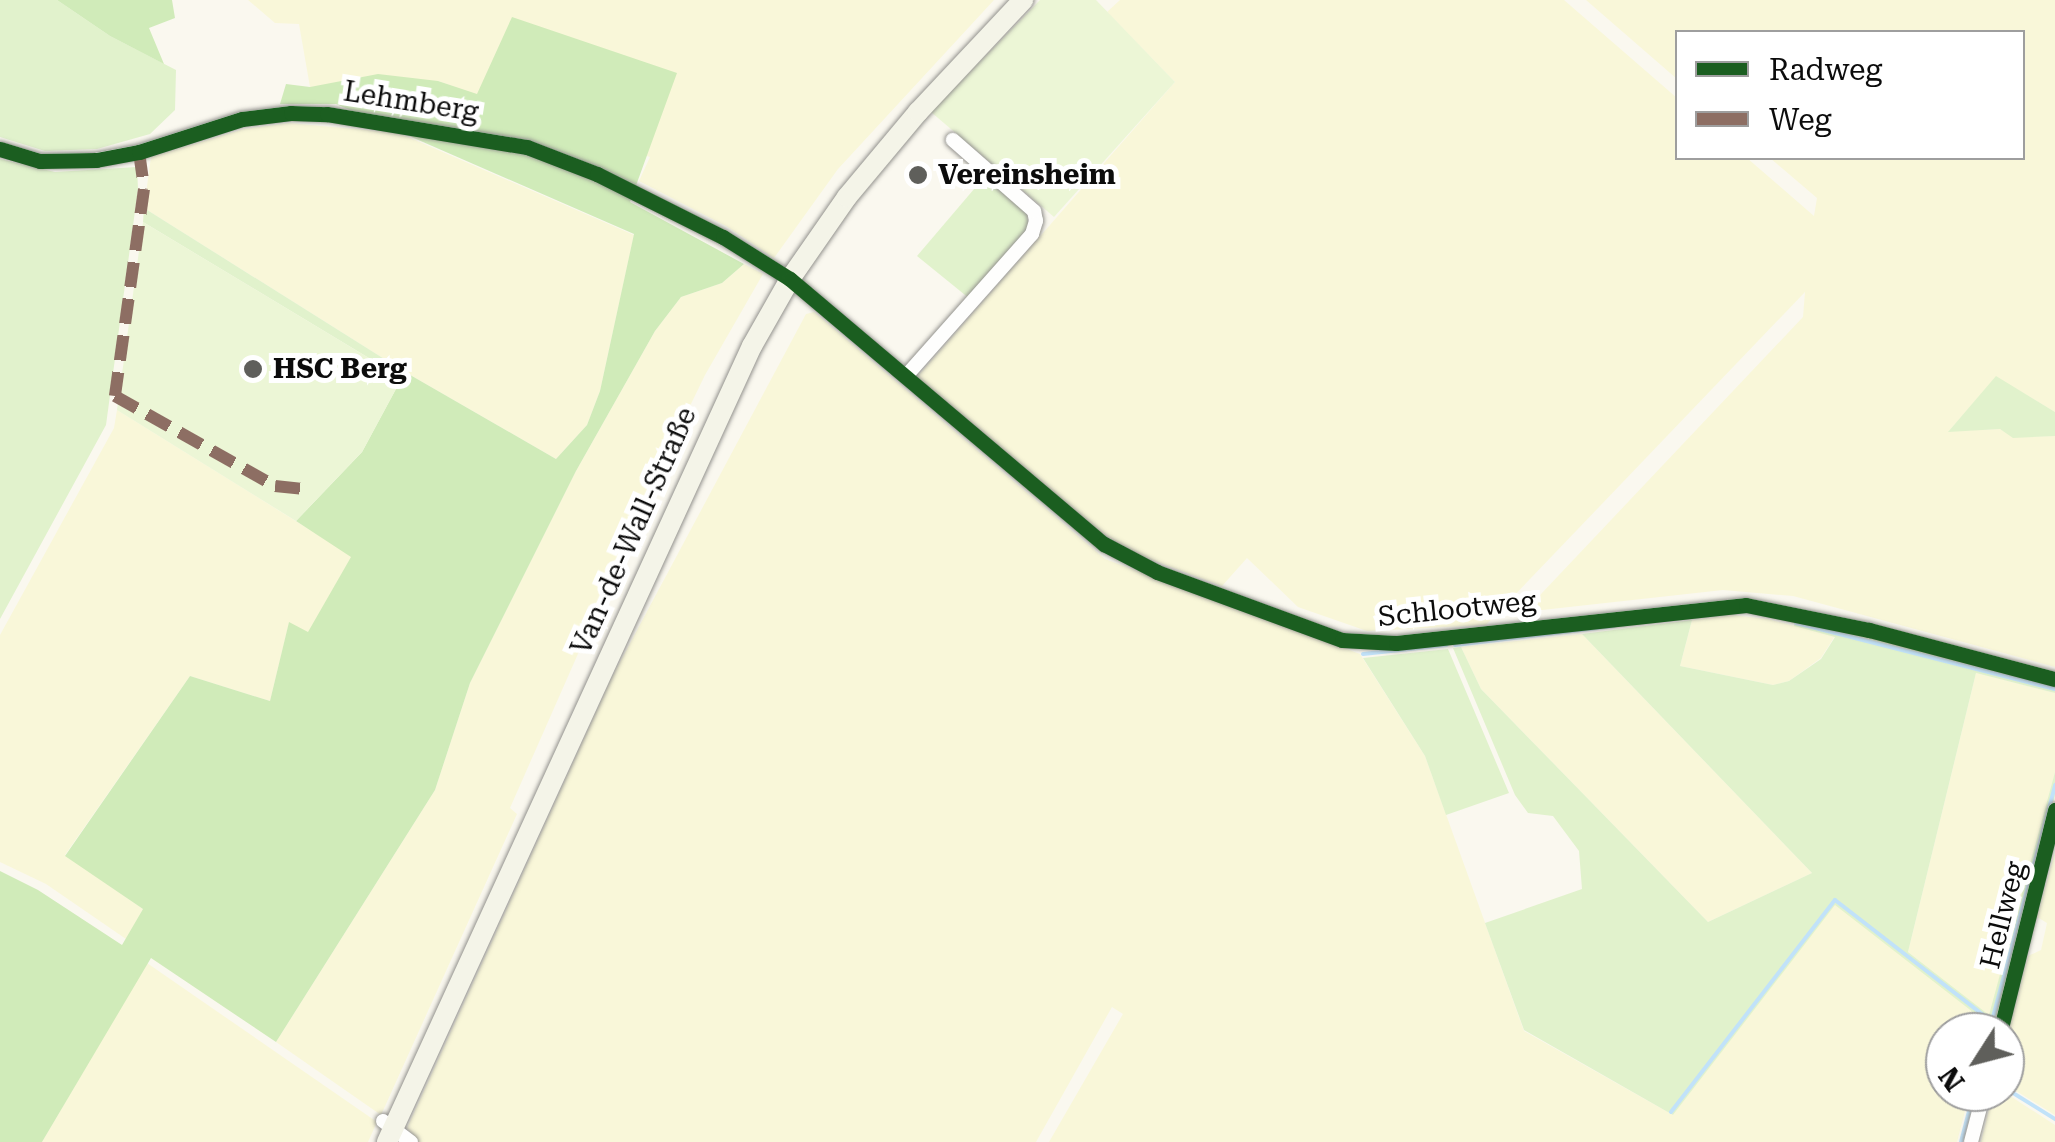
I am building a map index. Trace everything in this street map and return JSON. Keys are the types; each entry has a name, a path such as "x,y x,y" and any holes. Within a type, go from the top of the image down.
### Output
{"main road":[{"name":"Van-de-Wall-Straße","path":"388,1131 718,411 790,279 892,142 1023,0"}],"street":[{"name":"Lehmberg","path":"0,150 40,161 96,160 139,152 242,119 291,113 326,114 446,132 527,147 597,174 722,237 790,279"},
{"path":"906,376 1032,234 1036,222 1034,210 953,140"},
{"name":"Schlootweg","path":"790,279 1104,544 1157,572 1342,640 1396,643 1746,605 1869,630 2055,679"},
{"name":"Hellweg","path":"2005,1012 2055,810"},
{"path":"1971,1142 1979,1112"},
{"path":"388,1131 411,1142"}],"shaded area":[{"path":"248,0 994,0 838,169 774,258 726,226 639,181 650,157 438,81 310,87 299,24 275,23"},
{"path":"1120,0 1564,0 1675,96 1675,160 1749,160 1814,216 1817,198 1772,160 2025,160 2025,30 1675,30 1675,77 1586,0 2055,0 2055,412 1996,377 1949,431 2000,429 2013,437 2055,436 2055,667 1793,596 1723,590 1524,612 1803,317 1805,292 1486,625 1367,631 1298,607 1247,558 1222,586 1136,554 1084,522 917,377 1175,82 1107,12"},
{"path":"289,123 399,133 634,235 600,391 587,425 556,459 405,372 144,208 151,157 244,129"},
{"path":"744,264 763,274 705,375 660,468 510,808 517,814 381,1115 276,1042 435,790 470,683 576,471 655,331 681,297 722,283"},
{"path":"814,312 1105,559 1360,654 1425,756 1524,1031 1673,1115 1835,904 1974,1012 1925,1012 1925,1112 1965,1112 1957,1142 1049,1142 1123,1014 1112,1007 1036,1142 419,1142 407,1128 612,677 806,314"},
{"path":"117,410 352,556 308,633 289,623 270,701 190,676 65,855 143,909 126,939 46,884 0,862 0,635 114,428"},
{"path":"1732,615 1767,619 1835,636 1821,658 1789,681 1773,685 1680,666 1692,620"},
{"path":"1582,634 1812,873 1708,922 1481,689 1461,647"},
{"path":"1976,673 2055,693 2055,772 1991,1012 1985,1012 1908,952"},
{"path":"2055,852 2055,1115 2025,1096 2025,1012 2014,1012 2028,956 2041,950 2047,923 2037,917"},
{"path":"147,963 377,1122 368,1142 42,1142"},
{"path":"2025,1106 2055,1125 2055,1142 1981,1142 1988,1112 2025,1112"}],"green space":[{"path":"0,0 57,0 110,36 176,70 175,110 150,134 97,149 45,151 0,137"},
{"path":"57,0 172,0 175,18 149,28 164,64 110,36"},
{"path":"1040,0 1096,0 1175,82 1054,217 931,112"},
{"path":"512,17 677,73 630,202 744,264 722,283 681,297 655,331 576,471 470,683 435,790 276,1042 151,958 42,1142 0,1142 0,871 38,890 122,945 143,909 65,856 190,676 270,701 289,622 308,632 351,557 296,521 362,452 405,372 556,459 587,425 600,391 634,234 336,104 280,104 286,84 310,87 378,74 438,81 477,94"},
{"path":"0,159 55,172 137,167 138,189 106,425 0,619"},
{"path":"986,175 1026,211 1029,227 970,299 917,256"},
{"path":"144,208 405,372 402,378 143,222"},
{"name":"HSC Berg","path":"143,222 402,378 362,452 296,521 117,410"},
{"path":"1996,376 2055,412 2055,436 2013,438 2000,429 1948,432"},
{"path":"1796,619 2055,686 2055,693 1976,673 1908,952 1985,1012 1973,1012 1835,905 1673,1115 1524,1030 1485,923 1582,889 1579,851 1553,816 1528,813 1515,795 1453,648 1461,647 1481,689 1708,922 1812,873 1582,634 1692,620 1680,666 1773,685 1789,681 1821,659 1835,637 1794,626"},
{"path":"1448,649 1509,793 1446,815 1425,756 1363,658"},
{"path":"2055,772 2055,796 1998,1012 1990,1012"}],"waterway":[{"path":"1796,623 2055,689"},
{"path":"1455,645 1614,626"},
{"path":"1363,654 1447,645"},
{"path":"1994,1012 2055,785"},
{"path":"1671,1112 1835,900 1979,1012"},
{"path":"2025,1100 2055,1119"},
{"path":"1961,1142 1969,1112"}],"marked path":[{"path":"139,152 144,189 115,396 275,486 305,489"}],"cycle path":[{"path":"0,149 40,161 96,160 139,152 242,119 291,113 327,114 527,147 597,174 723,237 790,279 1104,544 1157,572 1342,640 1396,643 1746,605 1869,630 2055,679"},
{"path":"2005,1012 2055,810"}],"place":[{"name":"Vereinsheim","path":"918,175"},
{"name":"HSC Berg","path":"253,369"}]}
